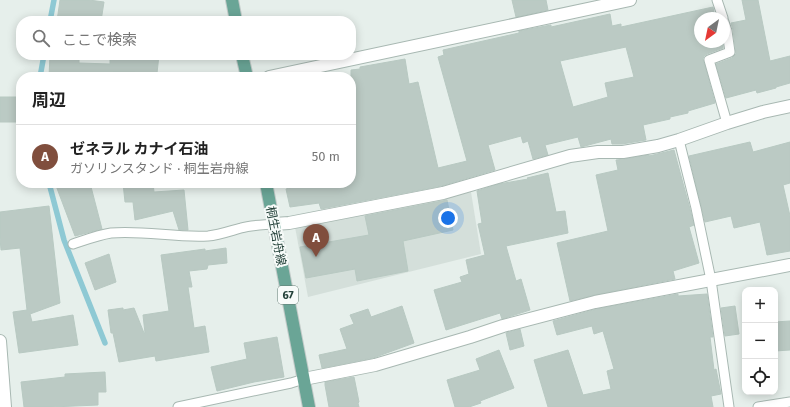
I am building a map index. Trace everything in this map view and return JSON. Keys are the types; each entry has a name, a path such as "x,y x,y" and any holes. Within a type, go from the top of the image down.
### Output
{"main road":[{"path":"232,0 235,16"},
{"path":"243,60 246,72"},
{"name":"桐生岩舟線","path":"267,188 309,407"}],"street":[{"path":"356,58 630,0"},
{"path":"292,72 348,60"},
{"path":"274,224 289,223 443,193 570,156 598,152 623,152 658,146 763,112 790,106"},
{"path":"304,379 375,365 503,326 594,302 790,265"},
{"path":"0,341 5,407"}],"lane":[{"path":"717,0 721,12"},
{"path":"727,123 709,60 730,52 729,48"},
{"path":"678,140 696,208 711,280 729,407"},
{"path":"73,244 110,233 152,233 190,237 210,236 257,225 274,224"},
{"path":"178,407 304,379"},
{"path":"758,407 790,402"}],"shaded area":[{"path":"471,192 481,254 308,297 295,227"}],"building":[{"path":"60,0 89,0 104,2 102,16 58,16"},
{"path":"512,0 546,0 548,10 516,17"},
{"path":"742,0 758,0 770,61 790,56 790,83 757,93 756,90 726,98 716,64 732,58 736,54 731,23 746,20"},
{"path":"713,7 714,12 694,12 694,48 723,48 707,54 703,59 715,103 688,111 688,113 670,117 670,119 643,125 646,140 612,144 611,139 581,147 578,137 545,145 548,155 533,159 528,141 523,143 521,136 488,145 495,170 441,186 321,209 319,203 290,207 286,189 289,188 356,188 356,72 351,72 351,70 405,59 409,84 418,82 438,168 467,161 438,57 444,55 443,50 519,33 519,31 551,25 551,27 610,14 612,26 621,24 621,27","holes":["626,47 634,77 605,83 608,97 573,107 560,61"]},
{"path":"50,60 79,60 79,63 110,64 110,60 158,60 157,72 49,72"},
{"path":"0,97 16,97 16,122 0,122"},
{"path":"750,142 753,152 790,142 790,183 783,185 790,216 790,251 767,255 760,222 734,228 731,216 705,222 689,156"},
{"path":"674,150 694,225 689,227 699,263 673,271 675,279 570,301 557,243 608,231 596,175 618,170 616,160 649,156"},
{"path":"548,173 556,212 565,211 568,233 506,246 516,281 521,279 530,310 502,319 500,313 446,330 434,290 462,282 460,277 469,274 466,260 485,255 478,224 482,223 477,191 499,184 528,179 527,178"},
{"path":"57,188 91,188 102,229 75,236"},
{"path":"124,188 154,188 154,192 184,190 188,230 179,230 173,211 135,220 133,202 125,202"},
{"path":"447,200 453,230 403,241 408,271 357,281 355,269 306,278 300,247 369,235 365,216"},
{"path":"49,206 60,303 30,314 32,322 73,315 78,345 19,353 13,312 27,310 20,248 1,250 0,212"},
{"path":"226,248 227,263 208,265 207,269 189,271 192,287 188,287 194,328 205,326 209,352 156,361 155,356 119,362 113,333 111,333 108,310 134,308 145,333 143,315 169,311 161,255 205,249 205,251"},
{"path":"109,254 116,282 95,290 85,263"},
{"path":"678,294 678,296 707,294 713,337 710,337 714,370 716,369 721,394 711,396 713,407 548,407 534,360 568,350 583,395 611,389 607,371 614,369 603,331 594,334 592,326 557,335 553,321 597,309"},
{"path":"402,306 414,343 373,358 322,368 319,355 347,349 340,329 354,324 350,315 368,309 371,317"},
{"path":"735,306 739,334 725,336 721,308"},
{"path":"790,321 790,350 778,351 778,322"},
{"path":"520,329 524,346 510,350 506,333"},
{"path":"277,337 284,377 254,382 217,391 211,367 247,359 244,343"},
{"path":"499,350 514,388 480,401 481,403 469,407 455,407 447,380 480,370 476,359"},
{"path":"105,372 106,392 98,392 98,405 24,407 21,382 65,377 65,374"},
{"path":"354,377 359,407 329,407 325,382"}],"waterway":[{"path":"51,16 54,0"},
{"path":"41,72 43,60"},
{"path":"50,188 64,240 105,343"}],"place":[{"name":"ゼネラル カナイ石油","path":"316,257"}]}
